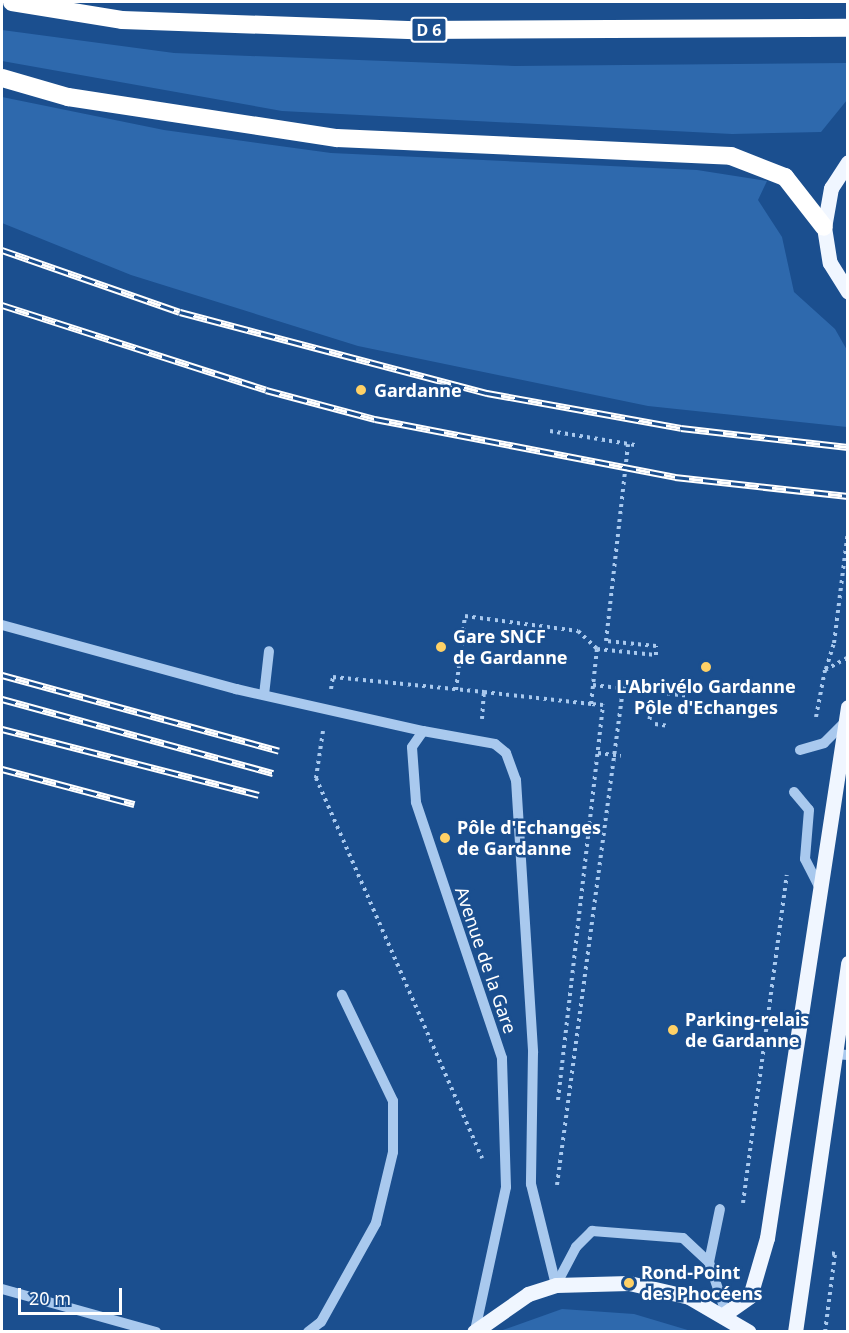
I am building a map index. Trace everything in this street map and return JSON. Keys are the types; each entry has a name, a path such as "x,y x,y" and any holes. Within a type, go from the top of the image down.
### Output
{"highway":[{"name":"D 6","path":"12,2 123,20 415,30 848,28"},
{"path":"2,78 68,97 338,138 730,156 785,177 824,227"}],"main road":[{"path":"848,162 831,188 824,227 830,262 848,292"},
{"path":"726,1313 750,1296 767,1238 847,714"},
{"path":"795,1332 841,1055 848,963"},
{"path":"475,1329 528,1294 556,1286 629,1283 689,1297 726,1313 749,1332"}],"lane":[{"path":"2,625 264,695 423,731"},
{"path":"264,695 269,651"},
{"path":"800,750 824,743 847,714"},
{"name":"Avenue de la Gare","path":"475,1329 506,1187 502,1058 416,802 412,747 423,731 480,738 506,753 516,780 533,1052 531,1184 556,1286"},
{"path":"794,792 809,810 805,859 820,889"},
{"path":"308,1332 321,1322 376,1223 393,1152 393,1101 342,994"},
{"path":"709,1262 720,1209"},
{"path":"556,1286 576,1247 592,1231 604,1228 683,1238 709,1262 726,1313"},
{"path":"2,1289 156,1332"}],"path":[{"path":"550,431 635,445"},
{"path":"456,690 465,616 578,631 597,649 656,655 656,646 606,641 610,632 628,444"},
{"path":"812,747 825,669 834,643 848,530"},
{"path":"591,704 597,649"},
{"path":"825,669 848,657"},
{"path":"477,1156 315,777 333,677 603,705 557,1110"},
{"path":"593,686 688,696"},
{"path":"549,1182 554,1190 623,689"},
{"path":"480,738 484,692"},
{"path":"636,706 651,709 652,723 669,726"},
{"path":"598,753 621,756"},
{"path":"742,1206 788,864"},
{"path":"825,1332 835,1254"}],"shaded area":[{"path":"2,30 174,53 515,66 847,63 847,100 821,132 732,134 282,111 2,61"},
{"path":"2,97 164,130 331,153 697,170 767,181 758,200 782,237 794,292 835,329 847,350 847,427 648,406 358,346 131,275 2,223"},
{"path":"562,1309 634,1314 691,1331 500,1331"}],"railway":[{"path":"2,250 180,312 487,393 681,428 848,447"},
{"path":"2,305 266,390 375,419 675,477 848,496"},
{"path":"2,675 279,751"},
{"path":"2,699 273,773"},
{"path":"2,729 259,795"},
{"path":"2,769 134,804"}],"place":[{"name":"Gardanne","path":"361,390"},
{"name":"Gare SNCF de Gardanne","path":"441,647"},
{"name":"L'Abrivélo Gardanne Pôle d'Echanges","path":"706,667"},
{"name":"Pôle d'Echanges de Gardanne","path":"445,838"},
{"name":"Parking-relais de Gardanne","path":"673,1030"},
{"name":"Rond-Point des Phocéens","path":"629,1283"}]}
